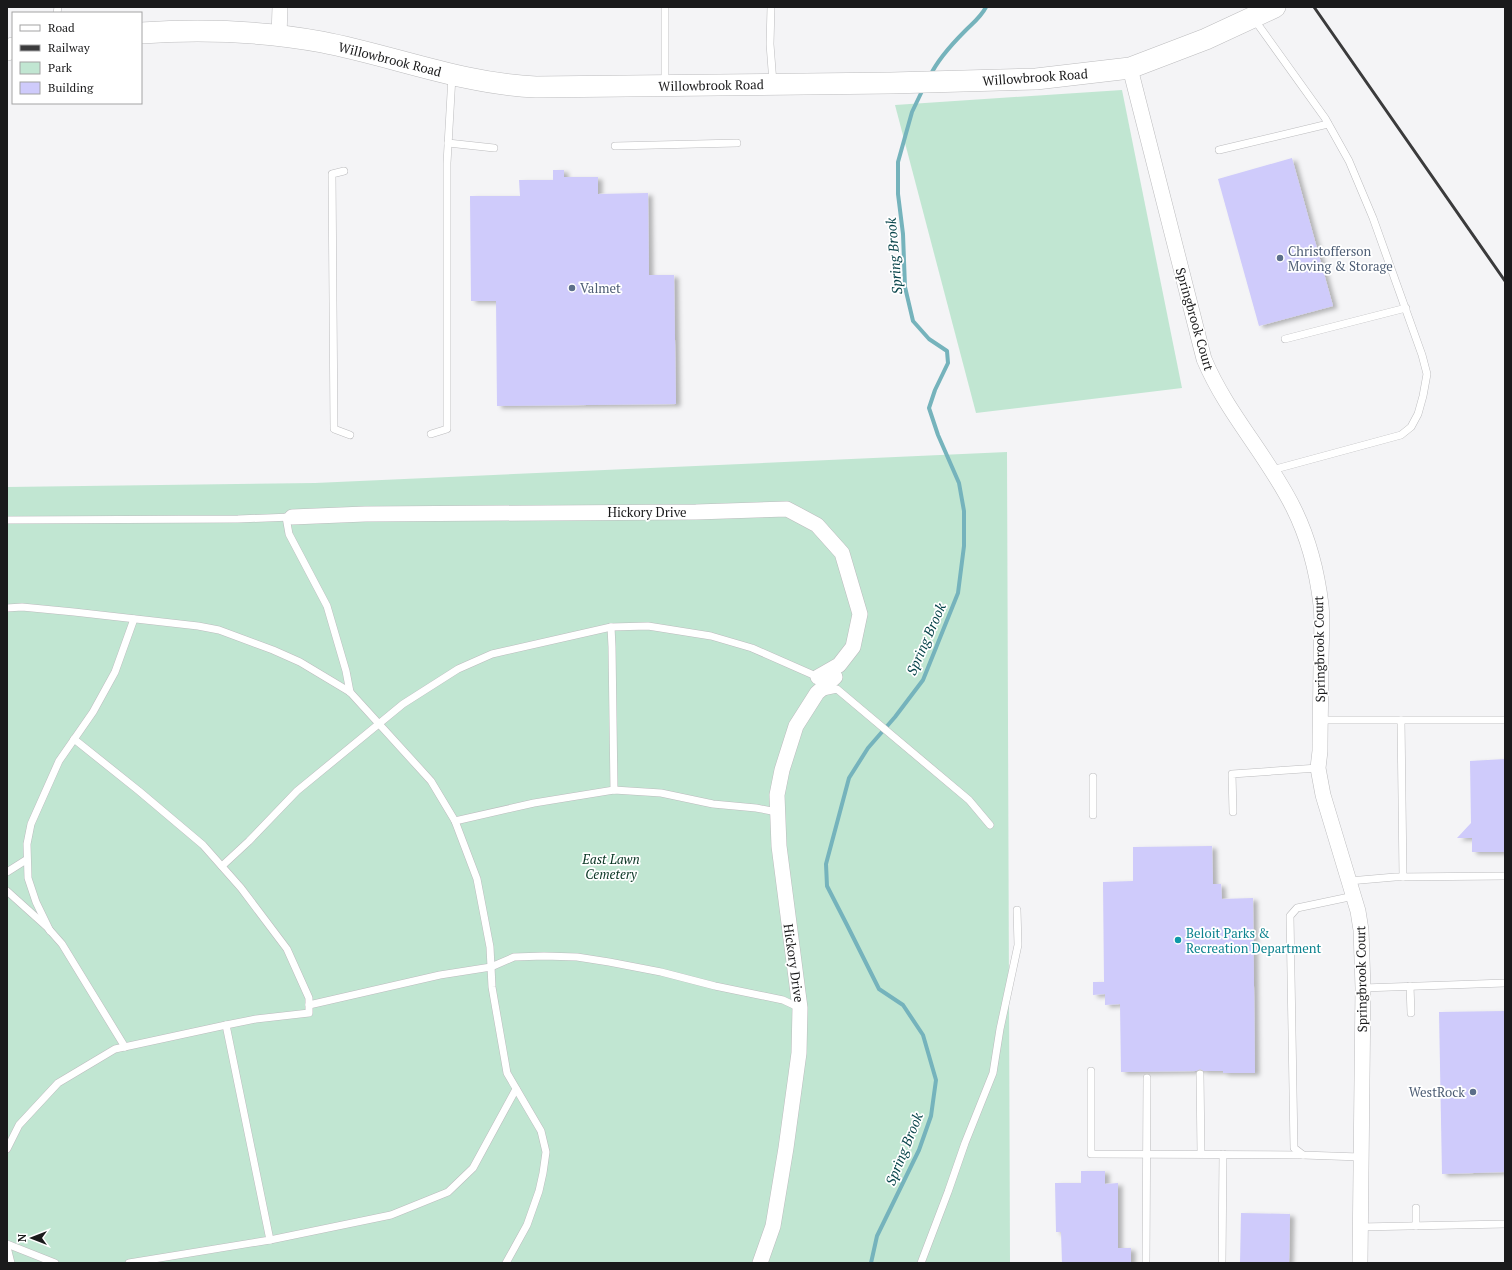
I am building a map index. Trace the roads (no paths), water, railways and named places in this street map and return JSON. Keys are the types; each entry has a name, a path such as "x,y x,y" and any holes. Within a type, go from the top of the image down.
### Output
{"street":[{"path":"279,36 280,7"},
{"name":"Willowbrook Road","path":"142,33 170,31 251,33 322,42 452,74 512,86 891,84 1036,79 1130,68 1206,39 1274,7"},
{"name":"Springbrook Court","path":"1130,68 1204,359 1212,380 1272,470 1293,507 1312,557 1321,606 1318,768 1324,795 1358,911 1361,930 1363,988 1360,1263"},
{"name":"Hickory Drive","path":"289,517 380,514 696,512 787,509 817,525 842,553 860,614 853,647 839,665 818,677"},
{"name":"Hickory Drive","path":"760,1263 774,1226 799,1053 800,1008 782,874 777,795 782,770 796,726 817,693 835,677"}],"lane":[{"path":"665,7 665,86"},
{"path":"771,7 770,44 773,84"},
{"path":"1253,18 1328,124 1349,161 1373,218 1406,308 1427,374 1420,408 1411,427 1401,435 1326,454 1272,470"},
{"path":"431,434 447,429 447,163 452,74"},
{"path":"1219,150 1328,124"},
{"path":"448,143 494,148"},
{"path":"615,146 737,143"},
{"path":"344,171 332,174 334,429 350,436"},
{"path":"1285,338 1406,308"},
{"path":"7,520 238,519 289,517 289,534 327,606 346,671 350,692"},
{"path":"7,608 22,607 198,626 219,630 300,662 350,692 432,782 455,821 476,879 490,947 492,987 507,1073 541,1131 546,1152 540,1185 527,1225 506,1263"},
{"path":"50,931 36,902 28,878 26,844 34,818 59,761 93,712 115,672 134,619"},
{"path":"222,866 249,841 297,791 403,704 458,669 492,654 611,627 648,626 711,636 752,648 818,677"},
{"path":"611,627 614,790"},
{"path":"817,693 837,690 878,726 969,800 990,825"},
{"path":"1320,720 1505,720"},
{"path":"1401,720 1402,877"},
{"path":"7,1149 19,1126 58,1083 115,1049 256,1019 309,1013 310,998 287,949 241,888 203,845 74,739"},
{"path":"1233,812 1232,774 1318,768"},
{"path":"1092,777 1093,815"},
{"path":"455,821 534,803 614,790 661,792 713,804 756,808 777,812"},
{"path":"7,872 26,860"},
{"path":"1349,881 1402,877 1505,876"},
{"path":"7,891 62,944 125,1047"},
{"path":"1303,1155 1294,1148 1290,916 1297,908 1354,896"},
{"path":"920,1263 993,1073 1000,1029 1018,945 1017,910"},
{"path":"309,1005 440,975 491,967 514,957 544,956 576,957 654,971 715,986 783,1000 800,1008"},
{"path":"1363,988 1505,984"},
{"path":"1410,986 1411,1013"},
{"path":"226,1025 270,1240"},
{"path":"1091,1071 1091,1154 1223,1154 1360,1157"},
{"path":"1200,1074 1201,1154"},
{"path":"1146,1078 1146,1263"},
{"path":"129,1263 270,1240 391,1215 448,1192 473,1168 516,1089"},
{"path":"1222,1263 1223,1154"},
{"path":"1416,1208 1416,1226"},
{"path":"1360,1227 1505,1224"},
{"path":"7,1246 11,1263"},
{"path":"7,1246 56,1263"}],"waterway":[{"name":"Spring Brook","path":"930,76 946,52 979,17 986,7"},
{"name":"Spring Brook","path":"871,1263 877,1236 919,1150 931,1116 936,1080 923,1035 903,1005 879,989 827,886 826,864 849,778 868,748 895,717 923,680 958,593 964,546 964,511 959,483 938,435 929,408 935,390 948,363 947,351 929,339 913,321 905,287 903,234 898,194 898,162 912,112 923,89"}],"railway":[{"path":"1314,7 1505,281"}],"place":[{"name":"Christofferson Moving & Storage","path":"1280,258"},
{"name":"Valmet","path":"572,288"},
{"name":"Beloit Parks & Recreation Department","path":"1178,940"},
{"name":"WestRock","path":"1473,1092"}],"park label":[{"name":"East Lawn Cemetery","path":"611,866"}]}
